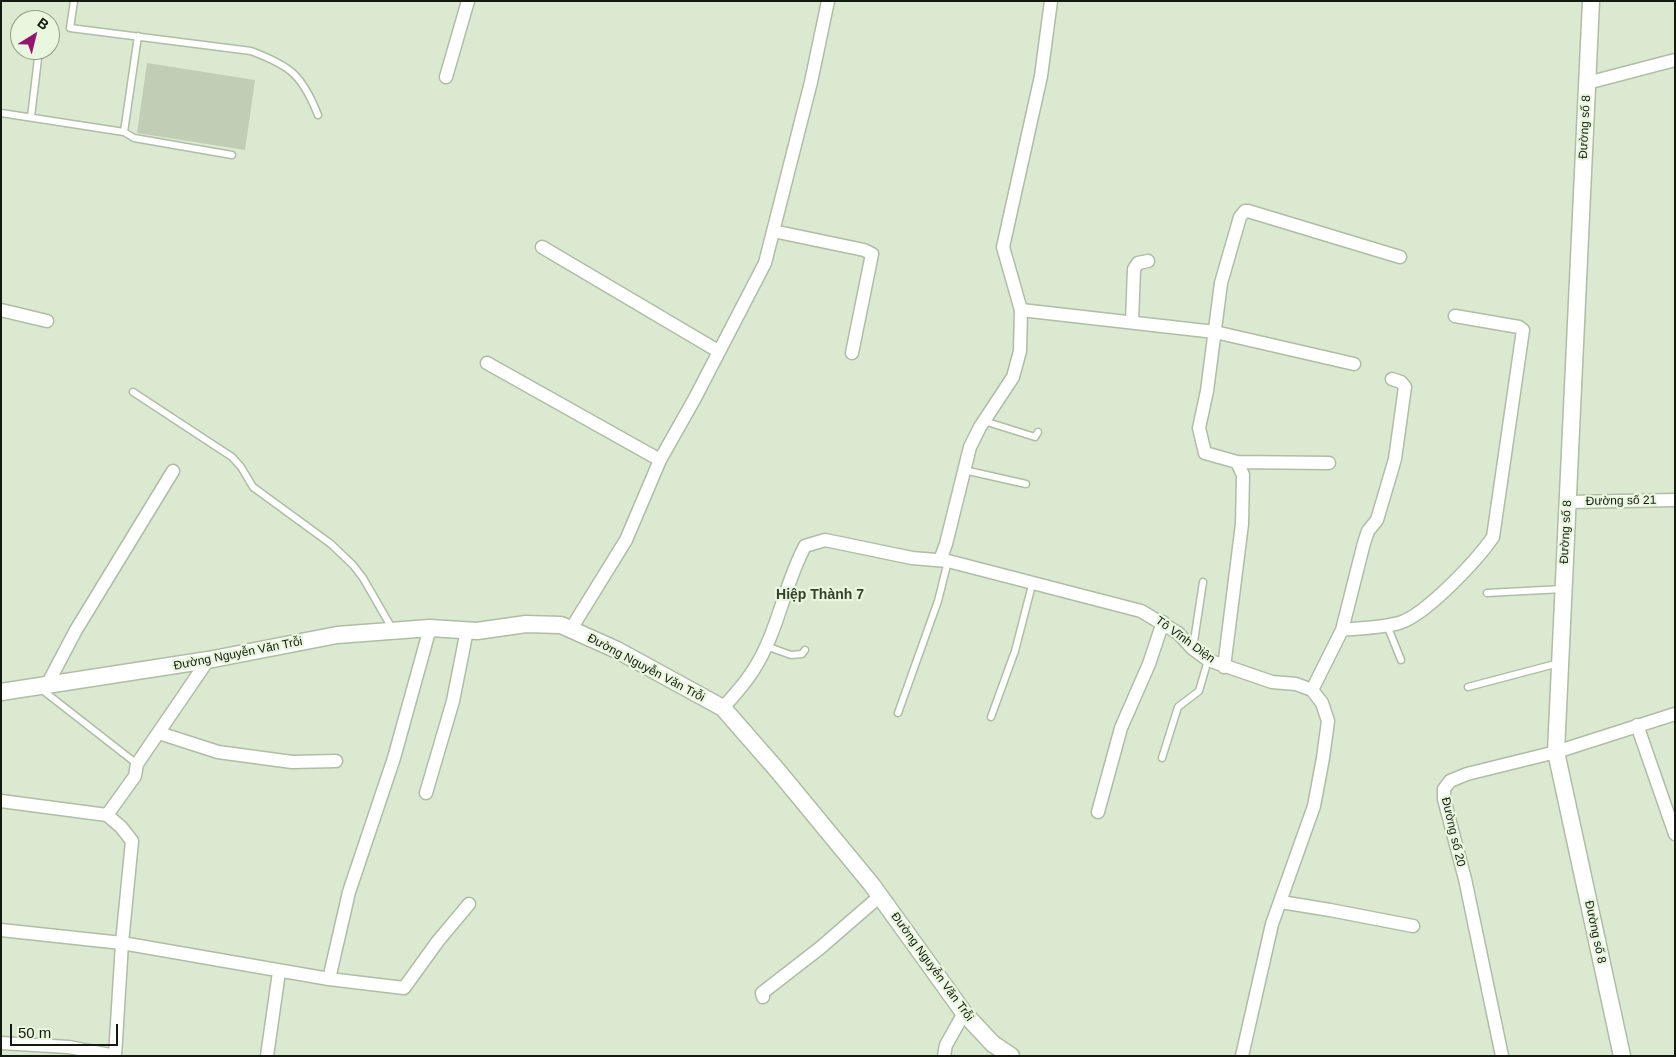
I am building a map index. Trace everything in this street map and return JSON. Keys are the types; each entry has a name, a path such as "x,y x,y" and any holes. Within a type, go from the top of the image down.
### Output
{"street":[{"path":"446,77 468,1"},
{"path":"571,629 626,540 660,460 695,398 718,350 765,263 811,82 828,1"},
{"path":"944,560 946,544 970,447 984,421 1013,377 1020,352 1021,310 1003,247 1041,76 1051,1"},
{"name":"Đường số 8","path":"1591,1 1556,752 1622,1056"},
{"path":"1587,83 1675,60"},
{"path":"1329,463 1237,462 1205,453 1200,428 1221,283 1240,217 1245,210 1400,257"},
{"path":"773,231 864,250 872,254 852,353"},
{"path":"542,248 718,350"},
{"path":"1132,322 1134,269 1138,263 1148,261"},
{"path":"1,310 47,321"},
{"path":"1021,310 1215,332 1354,364"},
{"path":"1342,630 1401,622 1422,609 1482,554 1493,537 1523,330 1519,327 1456,316"},
{"path":"487,363 660,460"},
{"path":"1242,1056 1272,924 1314,806 1328,722 1322,703 1312,690 1342,630 1364,543 1368,531 1377,520 1396,459 1405,387 1401,382 1392,379"},
{"path":"1224,667 1242,524 1243,474 1237,462"},
{"path":"42,686 174,471"},
{"name":"Đường số 21","path":"1568,502 1675,500"},
{"name":"Tô Vĩnh Diện","path":"723,708 755,668 798,559 805,546 825,540 912,558 944,560 1032,585 1141,611 1163,622 1208,660 1272,682 1296,684 1312,690"},
{"path":"1098,812 1121,728 1149,664 1163,622"},
{"name":"Đường Nguyễn Văn Trỗi","path":"1,692 208,660 337,635 430,628 468,630 526,624 561,625 617,650 723,708 778,771 880,896 964,1013 993,1044 1011,1056"},
{"path":"329,979 349,892 394,758 430,628"},
{"path":"426,793 453,701 468,630"},
{"path":"107,815 135,776 137,764 208,660"},
{"name":"Đường số 20","path":"1502,1056 1465,879 1444,799 1444,789 1450,780 1467,774 1556,752 1675,714"},
{"path":"1637,725 1675,834"},
{"path":"159,733 218,752 292,762 336,761"},
{"path":"1,801 107,815 132,841 122,943 115,1056 69,1047 1,1043"},
{"path":"764,997 762,992 820,948 880,896"},
{"path":"1281,902 1413,926"},
{"path":"1,930 122,943 279,972 404,988 438,941 453,926 469,904"},
{"path":"267,1056 279,972"},
{"path":"944,1056 946,1045 964,1013"}],"lane":[{"path":"74,1 70,28 251,51 276,61 295,74 307,88 318,115"},
{"path":"124,132 138,36"},
{"path":"32,117 38,60"},
{"path":"1,113 124,132 134,138 232,155"},
{"path":"132,392 232,457 241,467 253,487 337,550 364,578 394,631"},
{"path":"984,421 1034,437 1038,432"},
{"path":"964,470 1026,484"},
{"path":"898,713 938,601 944,560"},
{"path":"1193,649 1203,582"},
{"path":"991,717 1015,651 1032,585"},
{"path":"1487,593 1564,589"},
{"path":"1387,625 1401,660"},
{"path":"765,645 791,655 802,654 805,650"},
{"path":"1162,758 1178,707 1199,691 1208,660"},
{"path":"1468,687 1560,662"},
{"path":"42,686 137,764"}],"building":[{"path":"147,63 255,80 245,150 137,133"}],"district":[{"name":"Hiệp Thành 7","path":"820,595"}]}
